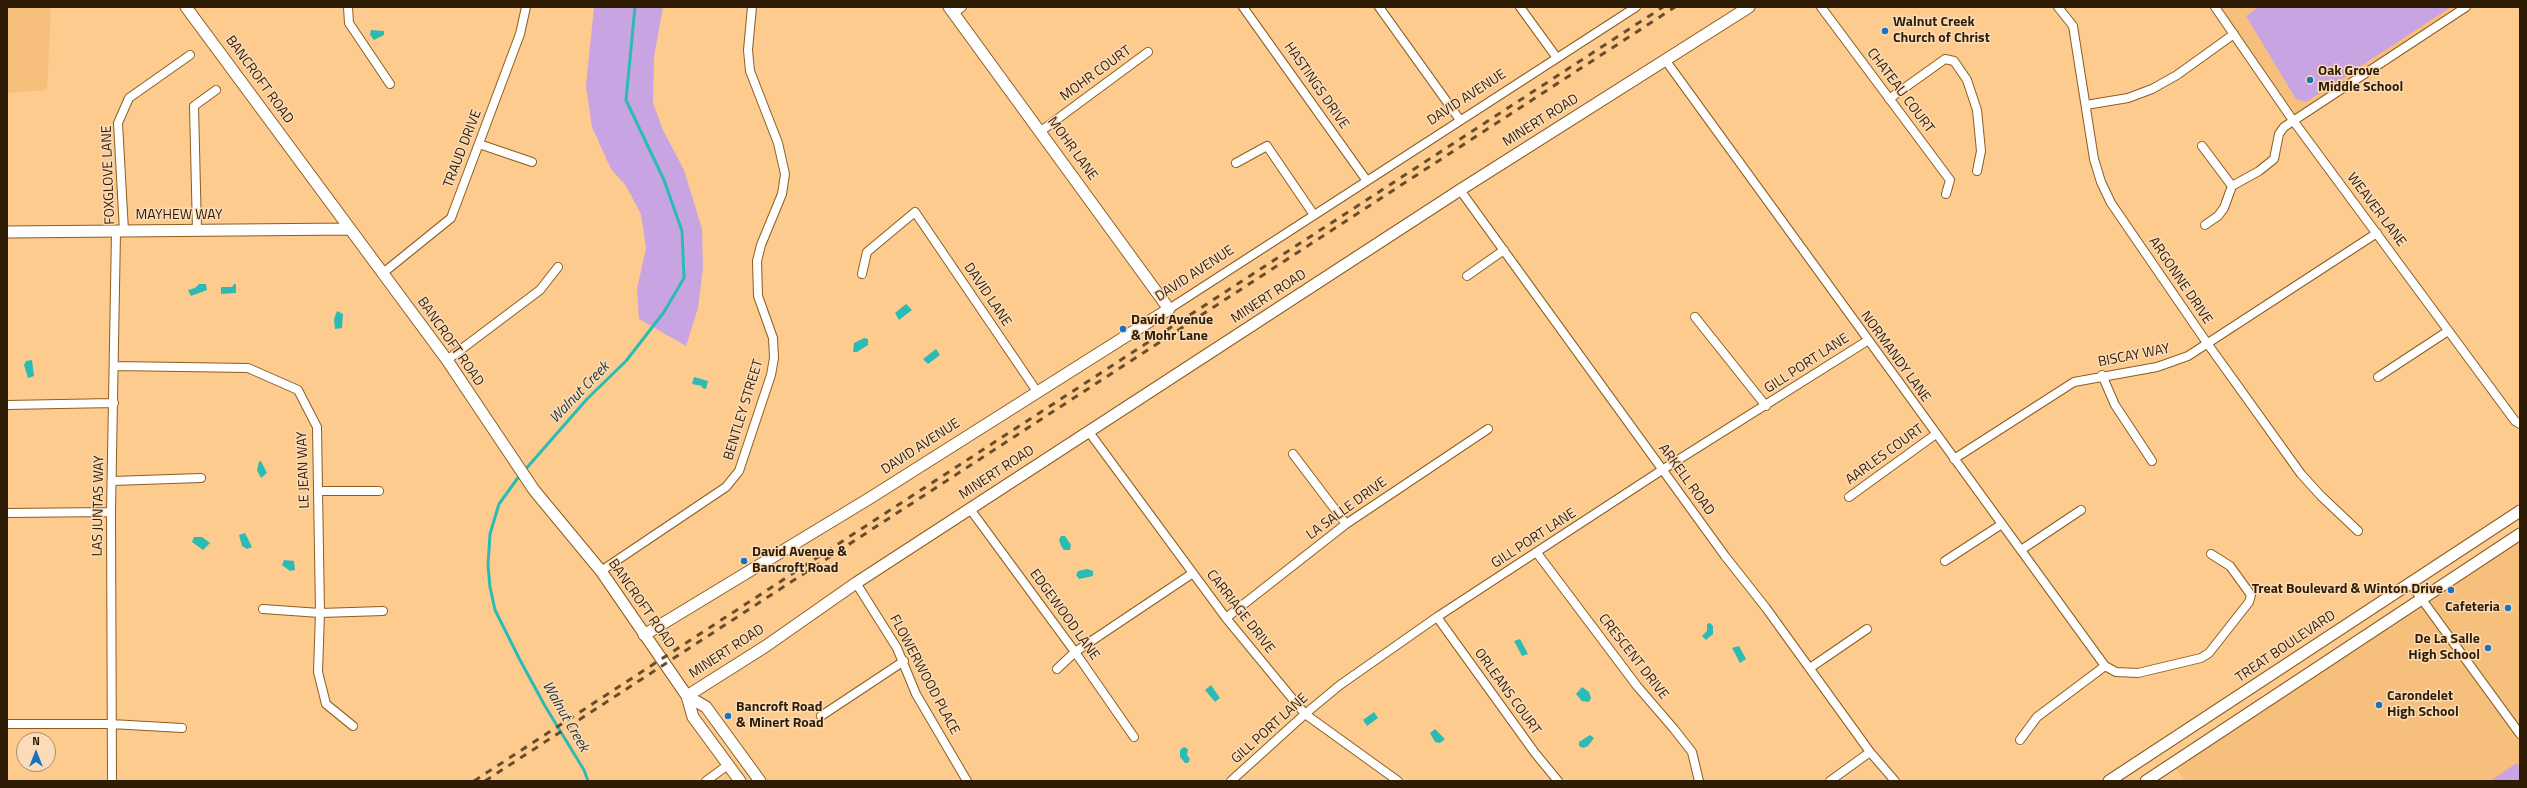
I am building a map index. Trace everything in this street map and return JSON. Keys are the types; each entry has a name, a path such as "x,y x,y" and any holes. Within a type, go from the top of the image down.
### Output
{"street":[{"name":"BANCROFT ROAD","path":"186,7 447,360 534,490 601,571 687,696 693,718 740,781"},
{"path":"348,7 349,24 390,84"},
{"name":"TRAUD DRIVE","path":"383,273 451,218 520,34 526,7"},
{"name":"BENTLEY STREET","path":"601,571 726,487 739,471 771,375 774,358 773,338 758,296 757,261 761,244 782,194 785,174 780,150 750,71 748,50 752,7"},
{"name":"HASTINGS DRIVE","path":"1243,7 1367,181"},
{"path":"1379,7 1460,120"},
{"path":"1520,7 1557,58"},
{"name":"DAVID AVENUE","path":"644,635 875,494 968,434 1038,393 1636,7"},
{"name":"MINERT ROAD","path":"687,696 766,646 856,582 1460,190 1666,61 1749,7"},
{"name":"CHATEAU COURT","path":"1821,7 1950,180 1946,194"},
{"name":"ARGONNE DRIVE","path":"2058,7 2073,26 2094,159 2101,182 2111,203 2207,343 2301,474 2358,532"},
{"name":"WEAVER LANE","path":"2214,7 2292,119 2515,421 2520,424"},
{"path":"2205,225 2218,216 2224,208 2232,186 2259,172 2274,158 2279,134 2292,119 2466,7"},
{"name":"MOHR LANE","path":"955,9 1040,131 1169,309"},
{"path":"2086,105 2128,98 2152,89 2177,75 2234,34"},
{"name":"MOHR COURT","path":"1040,131 1148,52"},
{"name":"FOXGLOVE LANE","path":"120,231 118,123 130,98 190,55"},
{"path":"1889,99 1945,59 1954,61 1967,80 1977,110 1981,151 1977,171"},
{"name":"NORMANDY LANE","path":"1666,61 1867,341 2105,666"},
{"path":"197,231 194,106 216,90"},
{"path":"479,144 532,162"},
{"path":"1236,163 1267,146 1314,215"},
{"path":"2202,146 2232,186"},
{"name":"ARKELL ROAD","path":"1460,190 1662,470 1810,668 1870,752 1895,781"},
{"name":"DAVID LANE","path":"862,274 867,252 915,212 1038,393"},
{"name":"MAYHEW WAY","path":"7,232 350,229"},
{"name":"LAS JUNTAS WAY","path":"112,781 111,512 120,231"},
{"name":"BISCAY WAY","path":"1954,459 2057,391 2074,382 2102,375 2157,367 2175,362 2207,343 2377,233"},
{"path":"1467,276 1504,250"},
{"path":"447,360 540,290 558,267"},
{"path":"1695,317 1766,406"},
{"path":"2378,377 2448,331"},
{"name":"GILL PORT LANE","path":"1231,781 1305,714 1340,686 1437,617 1662,470 1766,406 1867,341"},
{"name":"LE JEAN WAY","path":"115,366 248,368 298,390 317,427 320,613 318,672 326,704 353,726"},
{"path":"2102,375 2115,405 2152,460"},
{"path":"7,405 114,403"},
{"name":"LA SALLE DRIVE","path":"1226,618 1346,524 1488,428"},
{"name":"CARRIAGE DRIVE","path":"1088,432 1226,618 1305,714 1398,781"},
{"name":"AARLES COURT","path":"1849,497 1936,434"},
{"path":"1293,454 1346,524"},
{"path":"112,481 201,478"},
{"path":"319,491 379,491"},
{"name":"EDGEWOOD LANE","path":"970,509 1075,652 1134,737"},
{"path":"2021,550 2081,510"},
{"name":"TREAT BOULEVARD","path":"2109,781 2520,511"},
{"path":"7,513 111,512"},
{"path":"1945,561 2002,524"},
{"path":"2146,781 2520,534"},
{"name":"CRESCENT DRIVE","path":"1537,553 1636,686 1692,752 1699,781"},
{"path":"2020,740 2037,718 2105,666 2116,672 2128,674 2201,658 2215,646 2249,602 2251,595 2230,566 2211,554"},
{"path":"1057,669 1075,652 1193,573"},
{"name":"FLOWERWOOD PLACE","path":"856,582 890,635 904,661 916,694 967,781"},
{"path":"2410,583 2520,734"},
{"path":"263,609 320,613 383,611"},
{"name":"ORLEANS COURT","path":"1437,617 1535,754 1558,781"},
{"path":"1810,668 1867,629"},
{"path":"821,716 904,661"},
{"name":"BANCROFT ROAD","path":"687,696 706,707 760,781"},
{"path":"7,724 111,724 182,728"},
{"path":"1830,781 1870,752"},
{"path":"706,781 728,765"}],"shaded area":[{"path":"7,7 51,7 47,90 7,93"},
{"path":"594,7 663,7 654,57 653,103 663,130 684,170 702,229 703,268 698,308 686,346 639,319 637,289 646,248 641,214 626,186 611,169 592,127 586,86"},
{"name":"Oak Grove Middle School","path":"2215,7 2466,7 2292,119"},
{"name":"Oak Grove Middle School","path":"2259,7 2451,7 2306,102 2296,99 2246,16"},
{"name":"Carondelet High School","path":"2520,534 2520,781 2185,781 2173,764"},
{"path":"2517,763 2520,767 2520,781 2490,781"}],"water":[{"path":"371,30 384,31 384,35 374,40 370,35"},
{"path":"199,284 206,284 207,290 191,296 188,290 195,288"},
{"path":"236,284 236,293 221,294 221,287 232,287"},
{"path":"906,304 912,310 899,320 895,313"},
{"path":"337,311 343,314 342,328 335,329 334,319"},
{"path":"864,338 868,339 868,345 857,352 853,352 854,343"},
{"path":"936,349 940,355 928,364 923,359"},
{"path":"32,360 34,376 28,378 24,365 26,361"},
{"path":"694,377 708,381 706,389 702,388 702,386 692,384"},
{"path":"261,461 267,473 261,478 257,470 259,462"},
{"path":"245,533 252,547 247,549 242,546 239,535"},
{"path":"1061,536 1065,536 1071,545 1070,550 1064,550 1061,546 1059,540"},
{"path":"194,537 202,537 210,543 203,550 192,542"},
{"path":"284,560 294,561 295,570 290,571 282,565"},
{"path":"1087,569 1093,571 1093,576 1079,579 1076,575 1078,571"},
{"path":"1710,623 1713,626 1713,634 1706,640 1702,636 1707,631 1707,624"},
{"path":"1520,639 1528,654 1522,656 1514,641"},
{"path":"1739,646 1746,659 1740,663 1732,648"},
{"path":"1211,685 1220,698 1215,702 1205,690"},
{"path":"1582,687 1589,692 1591,698 1589,702 1582,701 1576,694"},
{"path":"1374,712 1378,718 1367,726 1363,720"},
{"path":"1435,729 1445,739 1440,743 1435,742 1430,733"},
{"path":"1590,735 1594,738 1588,746 1583,748 1579,746 1579,742"},
{"path":"1184,747 1188,749 1187,755 1190,759 1188,763 1185,763 1180,757 1180,750"}],"waterway":[{"name":"Walnut Creek","path":"524,471 587,399 626,361 664,312 684,278 682,231 664,180 626,100 635,7"},
{"name":"Walnut Creek","path":"520,475 499,504 490,534 488,565 490,587 495,610 545,706 584,770 588,781"}],"railway":[{"path":"474,781 1663,7"},
{"path":"485,781 1675,7"}],"place":[{"name":"Walnut Creek Church of Christ","path":"1885,31"},
{"name":"Oak Grove Middle School","path":"2310,80"},
{"name":"David Avenue & Mohr Lane","path":"1123,329"},
{"name":"David Avenue & Bancroft Road","path":"744,561"},
{"name":"Treat Boulevard & Winton Drive","path":"2451,590"},
{"name":"Cafeteria","path":"2508,608"},
{"name":"De La Salle High School","path":"2488,648"},
{"name":"Carondelet High School","path":"2379,705"},
{"name":"Bancroft Road & Minert Road","path":"728,716"}]}
